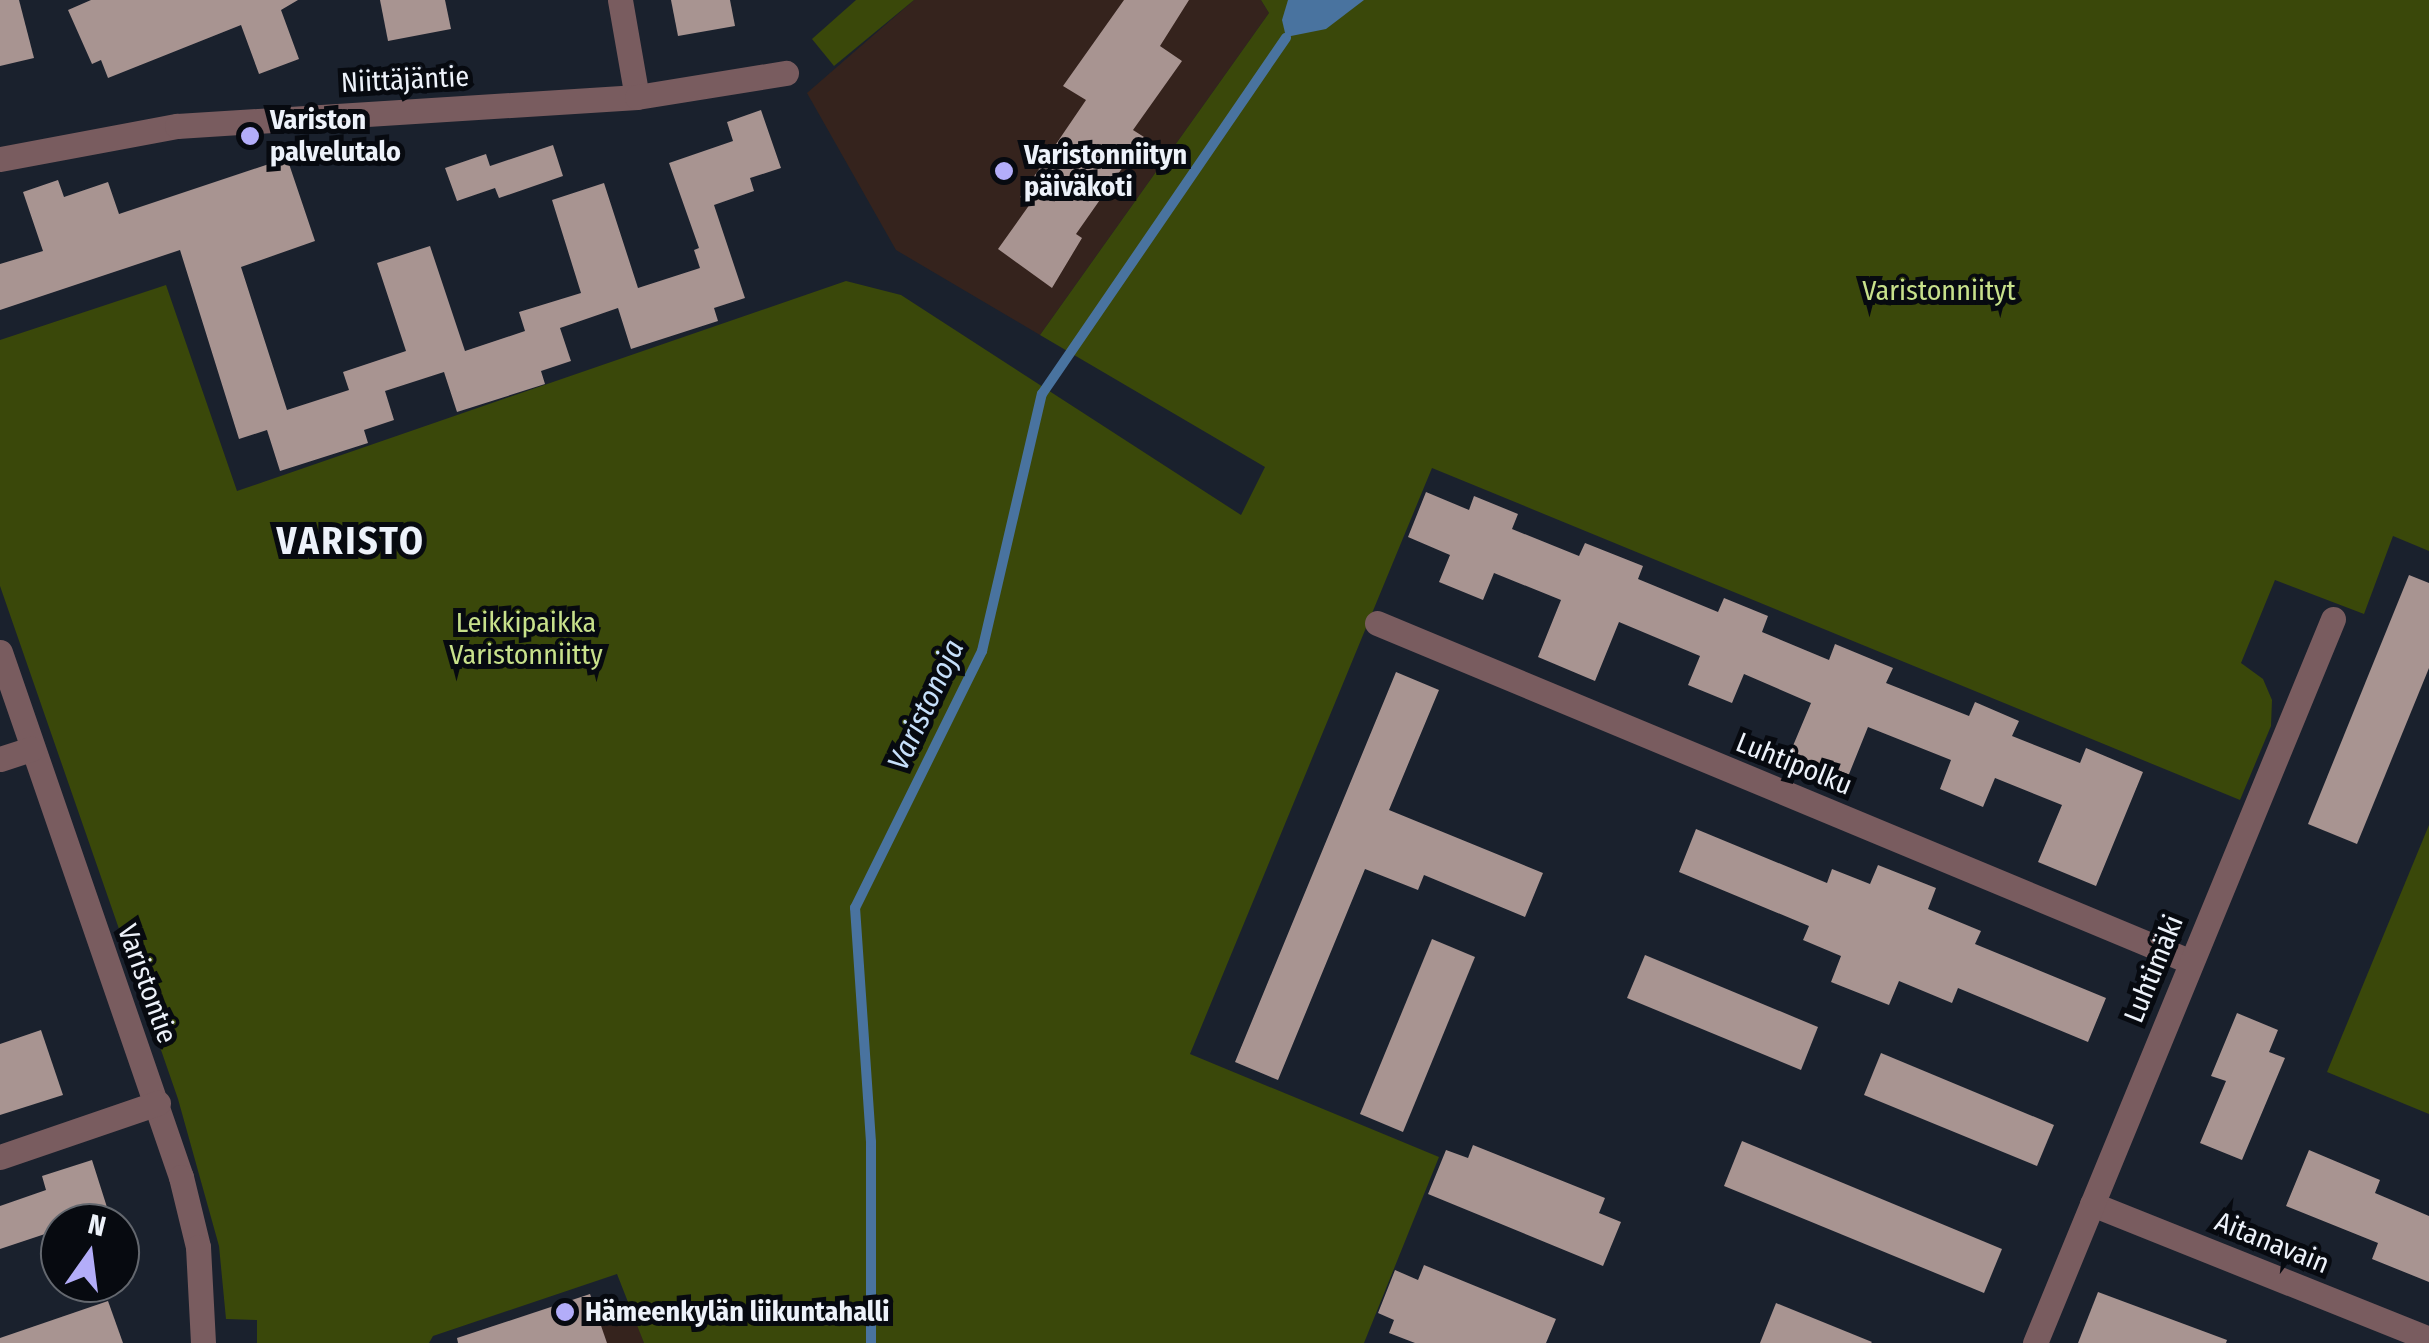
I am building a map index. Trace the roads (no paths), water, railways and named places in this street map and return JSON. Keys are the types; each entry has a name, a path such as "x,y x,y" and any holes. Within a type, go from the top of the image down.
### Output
{"street":[{"path":"620,0 637,97"},
{"name":"Niittäjäntie","path":"0,159 178,126 637,97 786,72"},
{"name":"Luhtimäki","path":"2036,1343 2189,961 2333,618"},
{"name":"Luhtipolku","path":"1377,623 2189,961"},
{"name":"Varistontie","path":"0,652 158,1103 198,1247 203,1343"},
{"path":"0,759 31,749"},
{"path":"0,1158 158,1103"},
{"name":"Aitanavain","path":"2092,1204 2429,1339"}],"water":[{"path":"1288,0 1364,0 1326,29 1286,37 1282,20"}],"waterway":[{"name":"Varistonoja","path":"871,1343 871,1142 855,908 982,651 1042,394 1286,37"}],"place":[{"name":"Variston palvelutalo","path":"250,136"},
{"name":"Varistonniityn päiväkoti","path":"1004,171"},
{"name":"Hämeenkylän liikuntahalli","path":"565,1312"}],"district":[{"name":"VARISTO","path":"351,542"}],"park label":[{"name":"Varistonniityt","path":"1939,291"},
{"name":"Leikkipaikka Varistonniitty","path":"526,639"}]}
